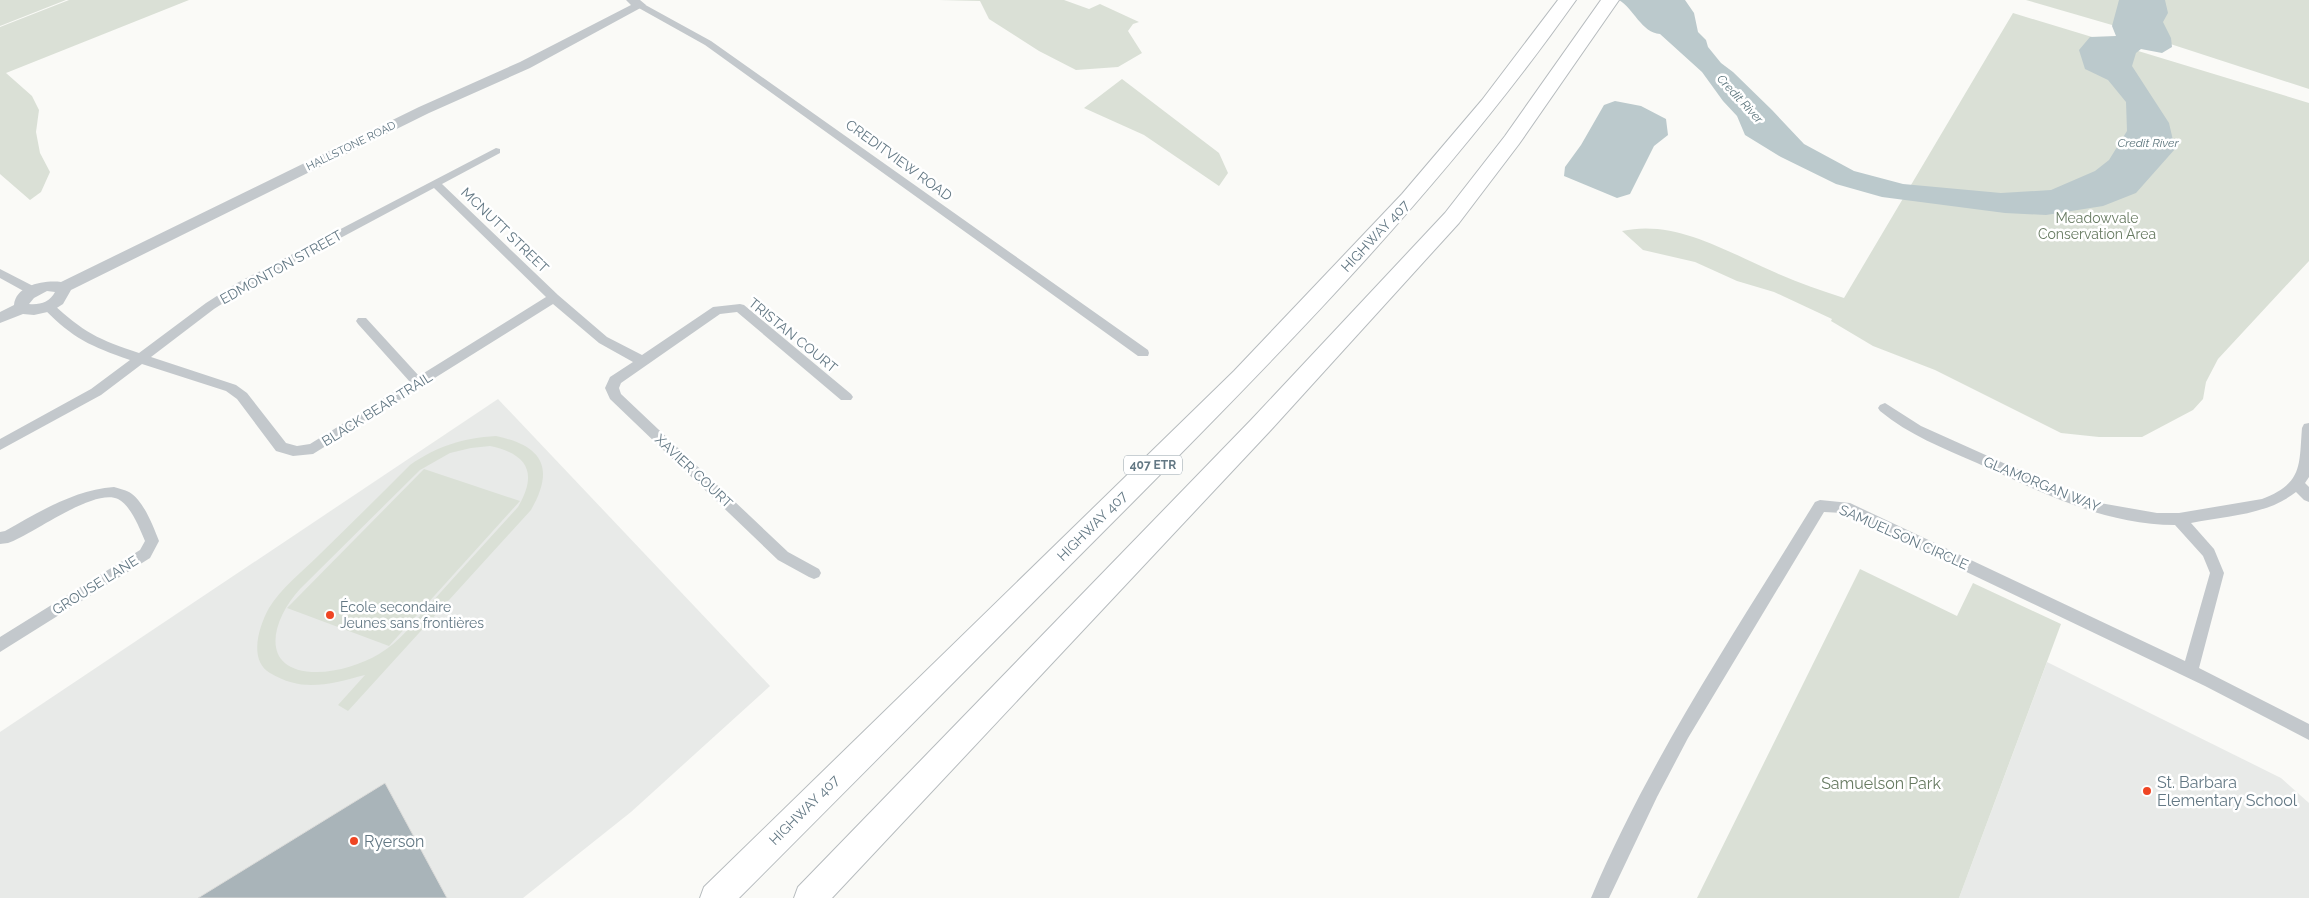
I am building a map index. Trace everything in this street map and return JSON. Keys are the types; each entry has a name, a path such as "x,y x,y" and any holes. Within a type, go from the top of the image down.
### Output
{"highway":[{"path":"810,898 1254,433 1452,218 1512,140 1610,0"},
{"name":"HIGHWAY 407","path":"716,898 1242,377 1409,199 1489,104 1565,3"}],"street":[{"name":"HALLSTONE ROAD","path":"62,288 424,110 524,65 636,3"},
{"name":"CREDITVIEW ROAD","path":"636,3 708,43 1143,353"},
{"name":"EDMONTON STREET","path":"0,445 96,392 210,306 241,286 496,152"},
{"name":"MCNUTT STREET","path":"436,184 554,298 603,340 642,361"},
{"path":"0,273 32,291"},
{"path":"0,318 22,308 33,310 48,306 62,296 62,288 51,286 32,291 22,300 22,308"},
{"name":"BLACK BEAR TRAIL","path":"48,306 72,329 100,345 231,388 242,396 281,447 292,451 313,448 554,298"},
{"name":"TRISTAN COURT","path":"642,361 717,310 740,308 846,397"},
{"path":"362,321 418,382"},
{"name":"XAVIER COURT","path":"642,361 616,380 612,388 615,396 783,556 814,573"},
{"name":"GLAMORGAN WAY","path":"1885,408 1916,430 2065,497 2124,515 2157,519 2179,519 2263,504 2279,498 2297,484"},
{"path":"2309,428 2306,465 2297,484 2309,496"},
{"name":"GROUSE LANE","path":"0,538 8,537 76,501 105,491 123,495 146,523 152,541 145,554 0,645"},
{"name":"SAMUELSON CIRCLE","path":"1600,898 1651,791 1682,734 1820,506 1845,507 2190,672 2284,718 2309,733"},
{"path":"2179,519 2209,553 2217,573 2190,672"}],"shaded area":[{"path":"498,399 770,686 631,812 523,898 0,898 0,732"},
{"name":"St. Barbara Elementary School","path":"2047,662 2281,778 2309,803 2309,898 1959,898"}],"green space":[{"path":"0,0 66,0 0,26"},
{"path":"69,0 189,0 6,73 32,96 39,110 36,132 40,153 50,172 41,192 30,200 0,174 0,27"},
{"path":"939,0 1064,0 1089,9 1100,4 1139,22 1133,24 1128,31 1142,53 1118,67 1076,70 1039,51 989,19 980,1"},
{"path":"2026,0 2309,0 2309,89 2112,25"},
{"name":"Meadowvale Conservation Area","path":"2013,13 2309,103 2309,261 2218,359 2206,382 2203,399 2193,410 2142,437 2099,437 2061,433 1935,370 1873,346 1831,321 1832,319 1774,292 1737,281 1695,262 1643,250 1622,231 1641,228 1661,229 1680,233 1718,246 1790,279 1844,298"},
{"path":"1122,79 1219,153 1228,173 1219,186 1144,135 1084,108"},
{"path":"496,436 525,446 540,461 543,471 542,482 531,510 348,711 338,705 365,675 328,684 305,685 282,679 263,667 257,651 259,633 269,608 286,587 410,465 420,458 451,444","holes":["490,446 513,454 526,467 528,475 527,484 518,507 400,637 387,649 372,658 341,669 325,672 298,670 285,663 278,654 276,642 277,629 290,601 420,470 450,453"]},
{"path":"424,469 520,501 389,646 287,608"},
{"name":"Samuelson Park","path":"1860,569 1957,616 1973,583 2061,624 1959,898 1697,898"}],"water":[{"name":"Credit River","path":"1619,0 1685,0 1694,13 1698,32 1706,40 1708,47 1721,63 1733,72 1772,110 1804,144 1854,171 1903,184 2001,193 2051,190 2095,171 2109,160 2127,131 2126,102 2108,80 2085,69 2079,50 2090,37 2116,36 2112,26 2119,0 2165,0 2168,13 2163,22 2171,38 2172,47 2162,53 2141,49 2136,53 2132,66 2169,123 2175,149 2136,193 2103,206 2046,215 2005,213 1882,197 1836,184 1781,157 1745,135 1737,116 1723,101 1702,72 1660,34 1654,33 1643,25"},
{"path":"1615,101 1641,106 1666,119 1668,135 1654,146 1630,194 1617,198 1564,176 1565,167 1581,145 1604,105"}],"building":[{"name":"Ryerson","path":"385,783 447,898 198,898"}],"place":[{"name":"École secondaire Jeunes sans frontières","path":"330,615"},
{"name":"St. Barbara Elementary School","path":"2147,791"},
{"name":"Ryerson","path":"354,841"}]}
